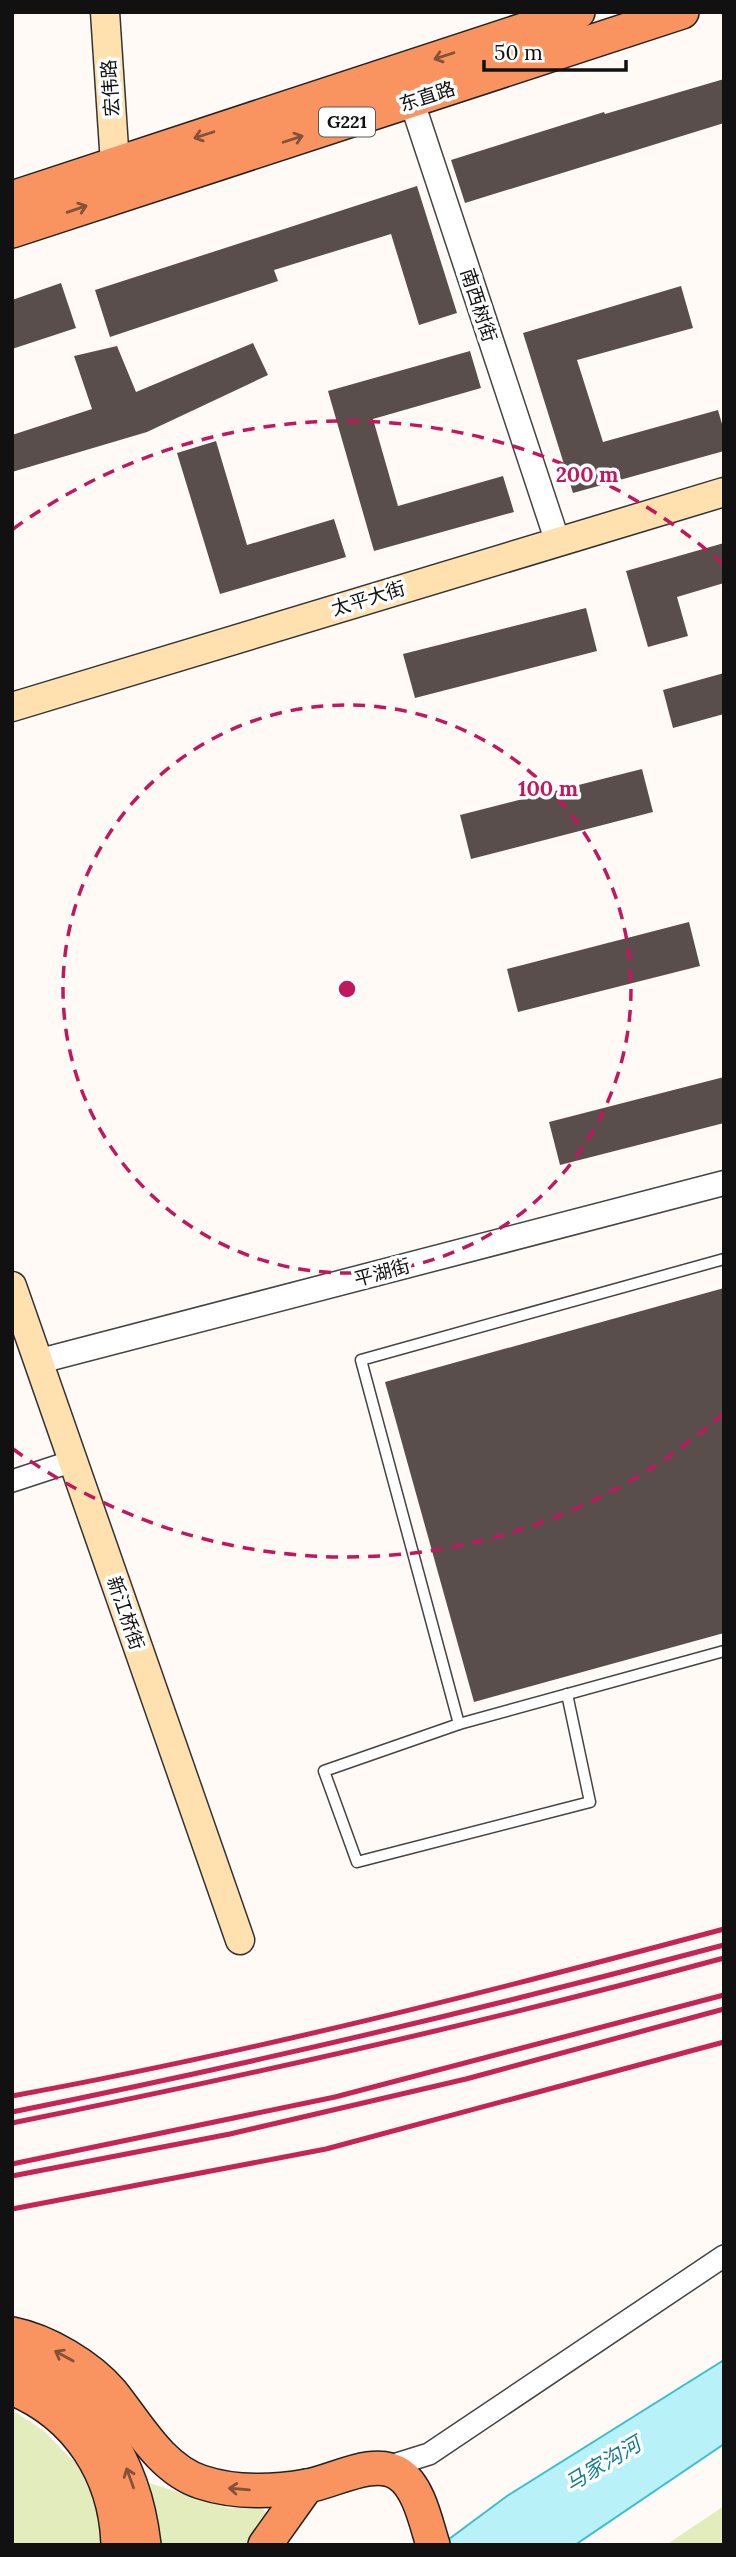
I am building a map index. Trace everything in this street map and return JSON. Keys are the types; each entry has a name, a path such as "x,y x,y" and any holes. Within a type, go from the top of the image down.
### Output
{"highway":[{"name":"东直路","path":"12,231 407,86 579,12"},
{"name":"东直路","path":"12,198 114,164 682,12"},
{"path":"12,2334 49,2348 79,2365 110,2390 158,2451 192,2478 239,2490 307,2486 384,2468 401,2474 413,2490 423,2512 433,2545"},
{"path":"12,2363 37,2373 72,2396 111,2440 134,2488 144,2545"},
{"path":"12,2388 45,2405 61,2417 100,2464 113,2494 118,2545"},
{"path":"265,2545 307,2486"}],"main road":[{"name":"宏伟路","path":"105,12 114,164"},
{"name":"太平大街","path":"12,707 557,540 724,492"},
{"name":"新江桥街","path":"12,1286 240,1940"}],"street":[{"name":"南西树街","path":"407,86 557,540"},
{"name":"平湖街","path":"40,1361 724,1183"},
{"path":"12,1480 73,1461"},
{"path":"384,2468 429,2454 724,2256"}],"lane":[{"path":"459,1724 361,1360 724,1259"},
{"path":"567,1694 590,1802 357,1862 324,1771 459,1724 567,1694 724,1651"}],"green space":[{"path":"12,2410 44,2431 70,2458 228,2508 262,2507 270,2519 247,2545 12,2545"},
{"path":"724,2506 724,2545 666,2545"}],"water":[{"name":"马家沟河","path":"724,2360 724,2444 575,2545 441,2545 507,2496"}],"building":[{"path":"724,79 724,123 465,203 451,160 604,112 605,114"},
{"path":"417,186 457,313 419,325 391,234 274,270 278,281 110,337 95,290"},
{"path":"61,283 76,328 12,349 12,300"},
{"path":"681,286 693,328 577,360 603,442 718,410 724,431 724,451 573,493 523,333"},
{"path":"253,343 268,375 147,432 12,472 12,435 92,409 74,356 117,346 136,392"},
{"path":"470,351 481,388 373,419 398,506 503,476 514,512 374,551 328,391"},
{"path":"216,441 247,545 334,519 346,557 220,594 177,453"},
{"path":"724,543 724,583 677,597 688,636 648,647 626,571"},
{"path":"586,608 597,651 415,698 403,654"},
{"path":"724,673 724,714 673,728 663,690"},
{"path":"642,769 653,812 471,859 460,815"},
{"path":"689,922 700,966 518,1012 507,969"},
{"path":"724,1077 724,1123 560,1165 549,1122"},
{"path":"724,1288 724,1633 474,1702 385,1382"}],"railway":[{"path":"12,2096 370,2020 724,1929"},
{"path":"12,2112 369,2034 724,1945"},
{"path":"12,2123 369,2046 724,1958"},
{"path":"12,2164 335,2097 724,1995"},
{"path":"12,2176 230,2134 466,2079 724,2009"},
{"path":"12,2209 326,2149 724,2042"}]}
